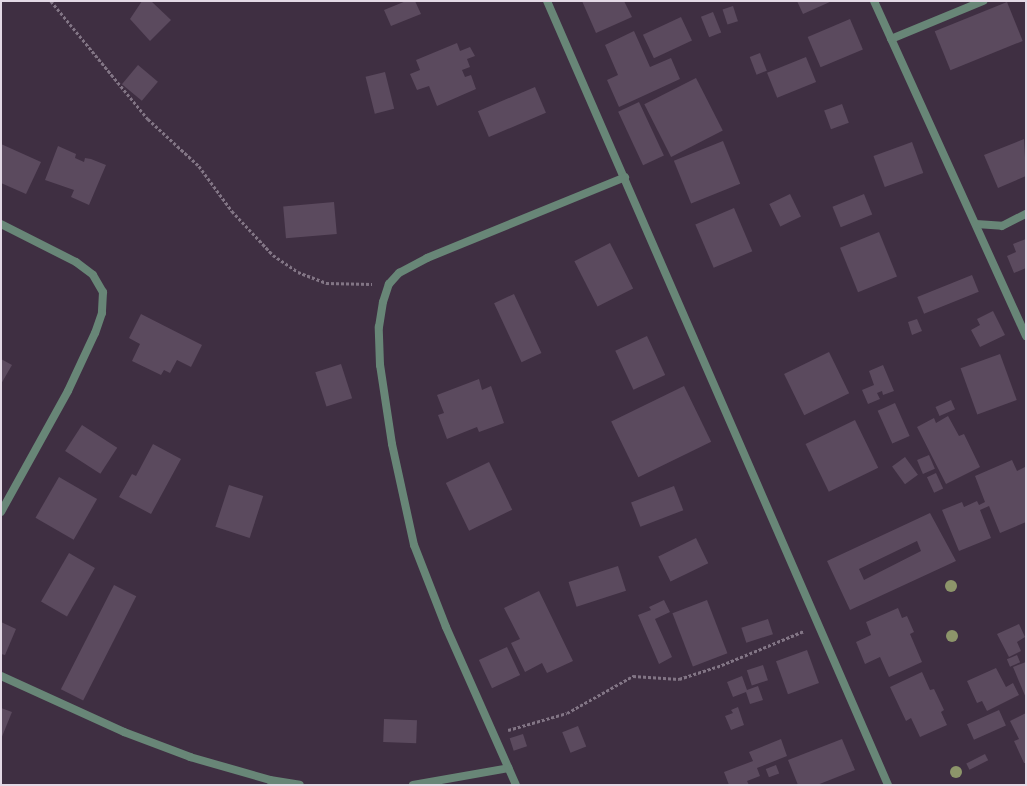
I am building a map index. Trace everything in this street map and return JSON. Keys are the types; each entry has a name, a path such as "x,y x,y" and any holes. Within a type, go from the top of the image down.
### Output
{"street":[{"path":"547,1 625,177 888,785"},
{"path":"874,1 1026,336"},
{"path":"891,39 983,1"},
{"path":"516,785 496,733 446,627 414,545 392,444 380,365 379,327 383,302 389,284 398,273 427,258 625,177"},
{"path":"976,224 1002,226 1026,214"},
{"path":"1,224 76,262 93,275 103,292 102,313 95,333 68,391 1,512"},
{"path":"1,676 111,727 190,757 270,780 300,785"},
{"path":"413,785 509,768"}],"path":[{"path":"51,1 143,113 199,166 232,211 273,255 298,272 326,284 389,284"},
{"path":"496,733 567,713 633,676 672,680 684,678 717,667 819,624"}],"building":[{"path":"142,1 151,1 171,20 150,41 130,19"},
{"path":"406,1 415,1 421,14 391,26 384,10"},
{"path":"582,1 624,1 632,17 596,33"},
{"path":"797,1 832,1 803,14"},
{"path":"1007,2 1023,41 950,70 935,31"},
{"path":"733,6 738,21 727,25 723,9"},
{"path":"713,12 721,32 709,37 701,17"},
{"path":"681,17 692,41 654,58 643,35"},
{"path":"850,19 863,49 821,67 808,37"},
{"path":"634,31 650,67 671,58 680,79 619,107 607,80 618,75 605,45"},
{"path":"457,43 460,51 470,47 475,56 467,59 470,67 462,70 465,77 471,75 476,89 437,106 429,86 417,90 410,74 420,70 416,60"},
{"path":"760,53 767,71 757,75 750,57"},
{"path":"806,57 816,82 777,98 767,73"},
{"path":"138,65 158,82 142,101 122,84"},
{"path":"385,72 394,109 375,114 366,77"},
{"path":"696,78 723,131 671,157 644,104"},
{"path":"535,87 546,113 489,137 478,111"},
{"path":"639,102 664,155 643,165 618,112"},
{"path":"842,104 849,123 831,129 824,110"},
{"path":"1024,139 1026,176 998,188 984,155"},
{"path":"723,141 740,184 691,204 674,161"},
{"path":"912,142 923,173 885,187 873,156"},
{"path":"1,144 41,162 26,194 1,183"},
{"path":"58,146 76,154 75,158 84,162 85,158 106,165 89,205 71,197 74,190 45,180"},
{"path":"790,194 801,216 780,227 769,204"},
{"path":"864,194 872,214 841,227 832,207"},
{"path":"334,202 337,234 286,238 283,206"},
{"path":"734,208 752,251 714,268 695,224"},
{"path":"879,232 897,277 858,292 840,248"},
{"path":"1026,239 1026,268 1014,273 1007,256 1016,252 1013,244"},
{"path":"610,243 633,288 598,307 574,261"},
{"path":"972,275 979,292 924,314 917,297"},
{"path":"514,294 541,353 522,362 494,303"},
{"path":"993,311 1005,335 980,347 971,330 980,325 977,319"},
{"path":"141,314 202,345 191,367 177,360 170,373 164,370 161,375 132,361 140,344 129,338"},
{"path":"917,319 922,331 912,335 908,322"},
{"path":"647,336 665,375 633,390 615,351"},
{"path":"829,352 849,393 804,415 784,374"},
{"path":"1000,354 1017,400 977,414 961,368"},
{"path":"1,359 12,365 1,384"},
{"path":"341,364 352,398 326,407 315,372"},
{"path":"883,365 894,391 883,395 882,391 877,393 880,399 868,404 862,390 874,385 869,371"},
{"path":"479,379 482,390 491,386 504,423 479,432 477,427 447,439 438,415 444,413 437,395"},
{"path":"684,386 711,442 638,477 611,422"},
{"path":"951,400 955,409 940,416 935,407"},
{"path":"895,403 910,436 892,444 878,411"},
{"path":"948,416 959,436 964,434 980,467 946,484 917,427 934,418 936,423"},
{"path":"855,420 878,468 829,492 806,444"},
{"path":"82,425 117,448 100,474 65,451"},
{"path":"153,444 181,459 151,514 119,497 132,474 136,476"},
{"path":"929,455 935,469 923,474 917,460"},
{"path":"905,457 918,475 905,484 892,466"},
{"path":"1012,460 1017,471 1025,467 1026,469 1026,522 1000,533 989,506 980,510 991,538 959,551 942,510 962,502 964,507 977,501 979,505 985,502 975,476"},
{"path":"489,462 512,510 469,531 446,483"},
{"path":"936,473 943,488 934,493 927,477"},
{"path":"59,477 97,499 74,540 36,518"},
{"path":"229,485 263,496 250,538 215,527"},
{"path":"674,486 683,510 640,527 631,502"},
{"path":"930,513 956,561 850,610 827,561","holes":["917,541 921,551 864,580 859,569"]},
{"path":"696,538 708,563 671,582 658,556"},
{"path":"69,553 95,568 67,616 41,601"},
{"path":"618,566 626,591 577,607 569,582"},
{"path":"114,585 136,596 83,701 61,689"},
{"path":"539,591 573,661 547,673 542,663 525,672 511,643 520,639 504,608"},
{"path":"664,600 670,612 655,619 672,657 659,664 638,615 651,610 649,607"},
{"path":"707,600 727,653 693,666 672,613"},
{"path":"898,608 902,618 907,616 914,632 910,634 922,662 889,677 880,657 865,664 856,642 871,635 866,622"},
{"path":"768,619 773,634 746,643 741,628"},
{"path":"1,622 16,629 5,655 1,654"},
{"path":"1019,624 1025,637 1017,642 1021,651 1009,657 997,634"},
{"path":"507,647 520,675 492,688 479,660"},
{"path":"807,650 819,683 788,694 776,661"},
{"path":"1017,655 1020,662 1010,667 1007,659"},
{"path":"1026,662 1026,698 1013,667"},
{"path":"763,665 768,680 752,685 747,670"},
{"path":"996,668 1006,687 1013,683 1019,695 987,711 982,701 977,703 967,681"},
{"path":"922,672 930,690 934,689 944,710 941,712 947,725 920,737 911,718 906,721 890,687"},
{"path":"742,676 747,690 758,686 763,700 750,704 746,692 733,697 727,682"},
{"path":"738,707 744,725 731,730 725,716 733,713 731,710"},
{"path":"1,708 12,712 1,739"},
{"path":"999,710 1006,726 974,740 967,724"},
{"path":"1026,713 1026,763 1024,763 1014,741 1019,739 1010,721"},
{"path":"384,719 417,720 416,743 383,742"},
{"path":"578,726 586,746 570,753 562,732"},
{"path":"523,734 527,746 514,751 510,738"},
{"path":"781,739 787,756 757,768 760,776 747,781 749,785 729,785 724,772 753,761 749,752"},
{"path":"842,739 855,770 817,785 798,785 788,760"},
{"path":"985,754 988,760 969,770 966,764"},
{"path":"776,765 779,773 769,777 766,769"}]}
